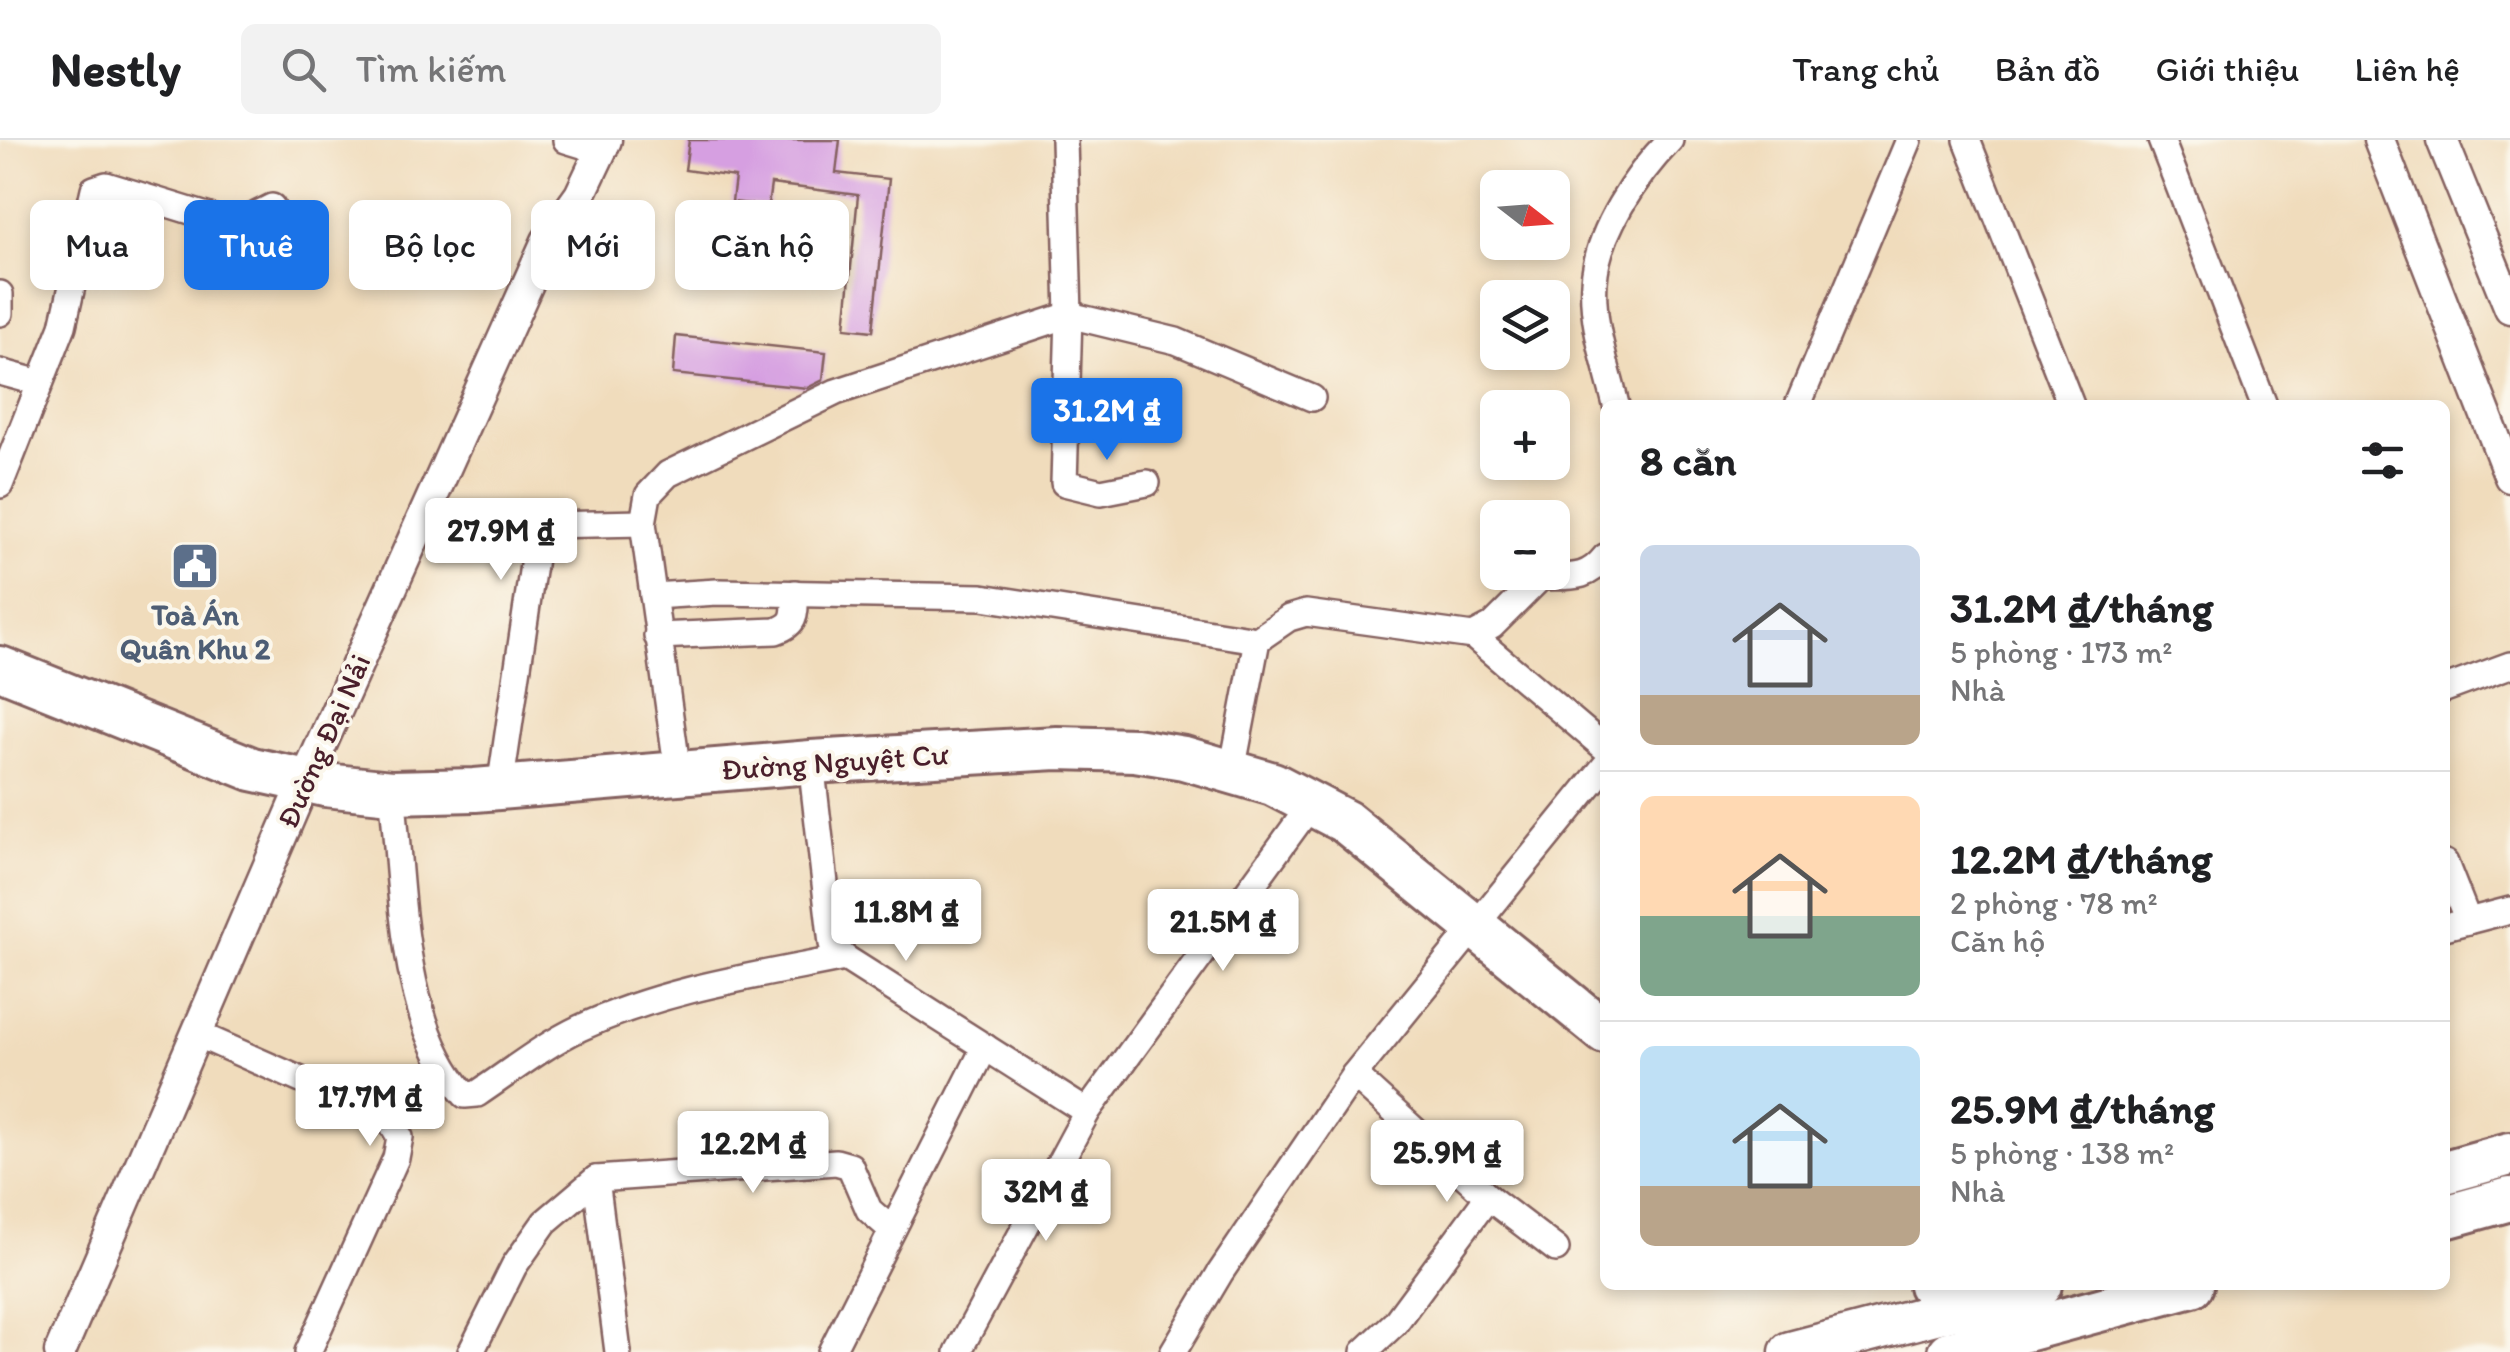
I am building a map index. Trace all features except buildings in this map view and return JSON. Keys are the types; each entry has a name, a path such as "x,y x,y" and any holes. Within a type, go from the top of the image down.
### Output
{"highway":[{"name":"Đường Nguyệt Cư","path":"0,668 207,753 305,782 392,792 500,788 811,762 1057,748 1134,750 1232,770 1313,802 1373,842 1600,1028"},
{"path":"2450,1171 2510,1154"},
{"path":"2450,1216 2510,1199"},
{"path":"1946,1296 1997,1290"},
{"path":"1946,1296 2004,1344 2176,1290"}],"main road":[{"path":"1790,1352 1946,1296"},
{"path":"1948,1352 2004,1344"}],"street":[{"path":"566,140 604,146"},
{"path":"1064,140 1069,315 1064,483 1101,492 1147,483"},
{"path":"1615,400 1600,341 1594,281 1613,220 1630,189 1670,140"},
{"path":"1800,400 1909,140"},
{"path":"1967,140 2069,400"},
{"path":"2160,140 2262,400"},
{"path":"2379,140 2510,477"},
{"path":"2442,140 2510,308"},
{"name":"Đường Đại Nải","path":"60,1352 305,782 547,241 580,196 604,146"},
{"path":"0,485 63,326 94,189 106,185 184,209"},
{"path":"0,294 0,313"},
{"path":"678,772 643,523 648,495 668,474 797,408 1069,315 1176,342 1312,398"},
{"path":"0,372 40,383"},
{"path":"500,788 538,532 546,525 643,523"},
{"path":"1472,636 1492,626 1540,578 1578,578 1594,571 1600,563"},
{"path":"653,596 795,593 982,597 1257,640 1289,618 1306,613 1472,636 1600,744"},
{"path":"657,636 790,626 795,619 795,593"},
{"path":"1232,770 1257,640"},
{"path":"2450,687 2510,665"},
{"path":"811,762 832,944 846,958 1087,1112"},
{"path":"1173,1352 1220,1273 1354,1074 1600,772"},
{"path":"392,792 415,991 426,1028 465,1095 477,1094 576,1030 629,1008 680,991 846,958"},
{"path":"958,1352 1087,1112 1313,802"},
{"path":"2450,891 2456,924 2510,910"},
{"path":"198,1034 390,1118 400,1137 396,1158 308,1352"},
{"path":"831,1352 985,1047"},
{"path":"1354,1074 1488,1197 1556,1249"},
{"path":"471,1352 514,1266 544,1222 596,1179 836,1162 850,1166 869,1210 892,1230"},
{"path":"596,1179 618,1352"},
{"path":"1364,1352 1395,1322 1488,1197"}],"place":[{"name":"Toà Án Quân Khu 2","path":"195,566"}]}
